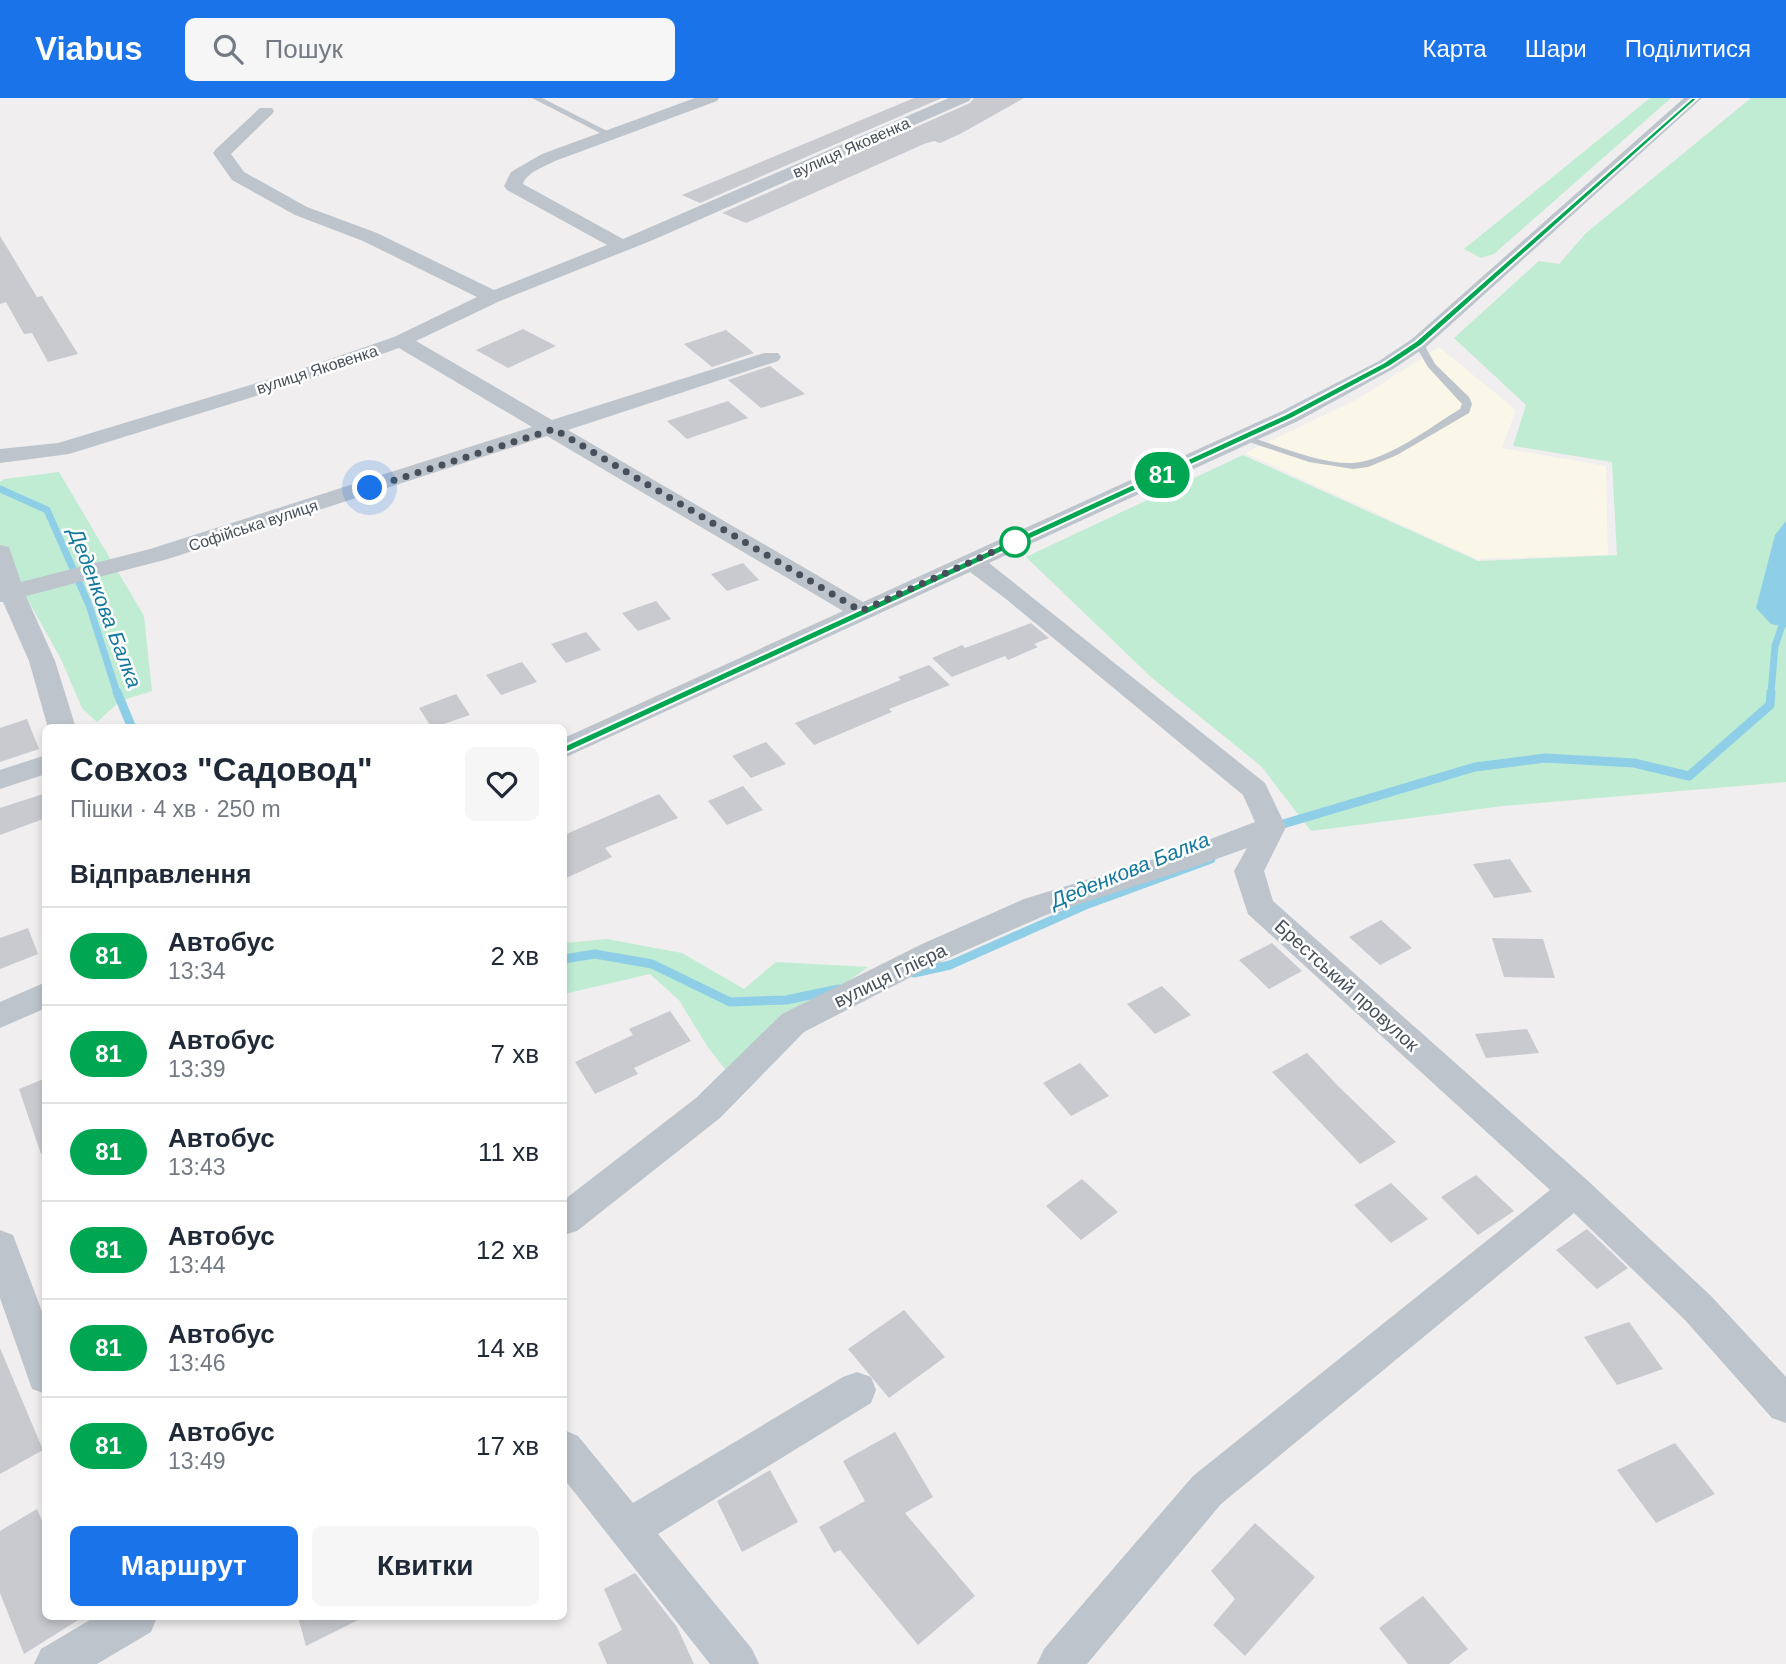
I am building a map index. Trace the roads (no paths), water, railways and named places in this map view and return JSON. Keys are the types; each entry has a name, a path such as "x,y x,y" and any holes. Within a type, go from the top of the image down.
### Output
{"street":[{"path":"622,246 513,186 516,177 529,167 609,134 711,98"},
{"name":"вулиця Яковенка","path":"0,456 61,449 297,377 401,341 493,297 622,246 963,98"},
{"path":"567,748 1242,438 1344,388 1419,343 1694,98"},
{"path":"266,111 222,153 238,176 301,211 370,237 493,297"},
{"path":"401,341 861,611"},
{"name":"Софійська вулиця","path":"6,593 159,554 771,358"},
{"path":"0,552 6,593 42,661 61,724"},
{"path":"971,562 1015,594 1255,790 1272,827"},
{"path":"0,780 42,765"},
{"name":"Брестський провулок","path":"1272,827 1249,871 1259,906 1575,1191 1698,1308 1786,1405"},
{"name":"вулиця Глієра","path":"567,1218 708,1108 793,1023 933,952 1035,907 1184,860 1272,827"},
{"path":"0,1016 42,996"},
{"path":"1059,1664 1207,1490 1575,1191"},
{"path":"0,1246 42,1365"},
{"path":"628,1529 857,1390"},
{"path":"567,1453 737,1664"},
{"path":"56,1664 129,1620"}],"lane":[{"path":"536,98 609,134"},
{"path":"1242,438 1333,464 1354,466 1372,463 1465,411 1465,399 1431,365 1419,343"}],"water":[{"path":"1786,521 1786,627 1771,624 1756,608 1775,535"}],"waterway":[{"name":"Деденкова Балка","path":"0,489 47,510 89,605 117,693"},
{"name":"Деденкова Балка","path":"1771,693 1775,646 1784,620"},
{"name":"Деденкова Балка","path":"117,692 130,724"},
{"name":"Деденкова Балка","path":"1273,827 1475,767 1545,758 1634,763 1689,776 1770,705 1771,692"},
{"name":"Деденкова Балка","path":"914,973 950,965 1088,904 1211,859"},
{"name":"Деденкова Балка","path":"567,959 595,954 652,964 730,1002 786,1000 839,989"}]}
